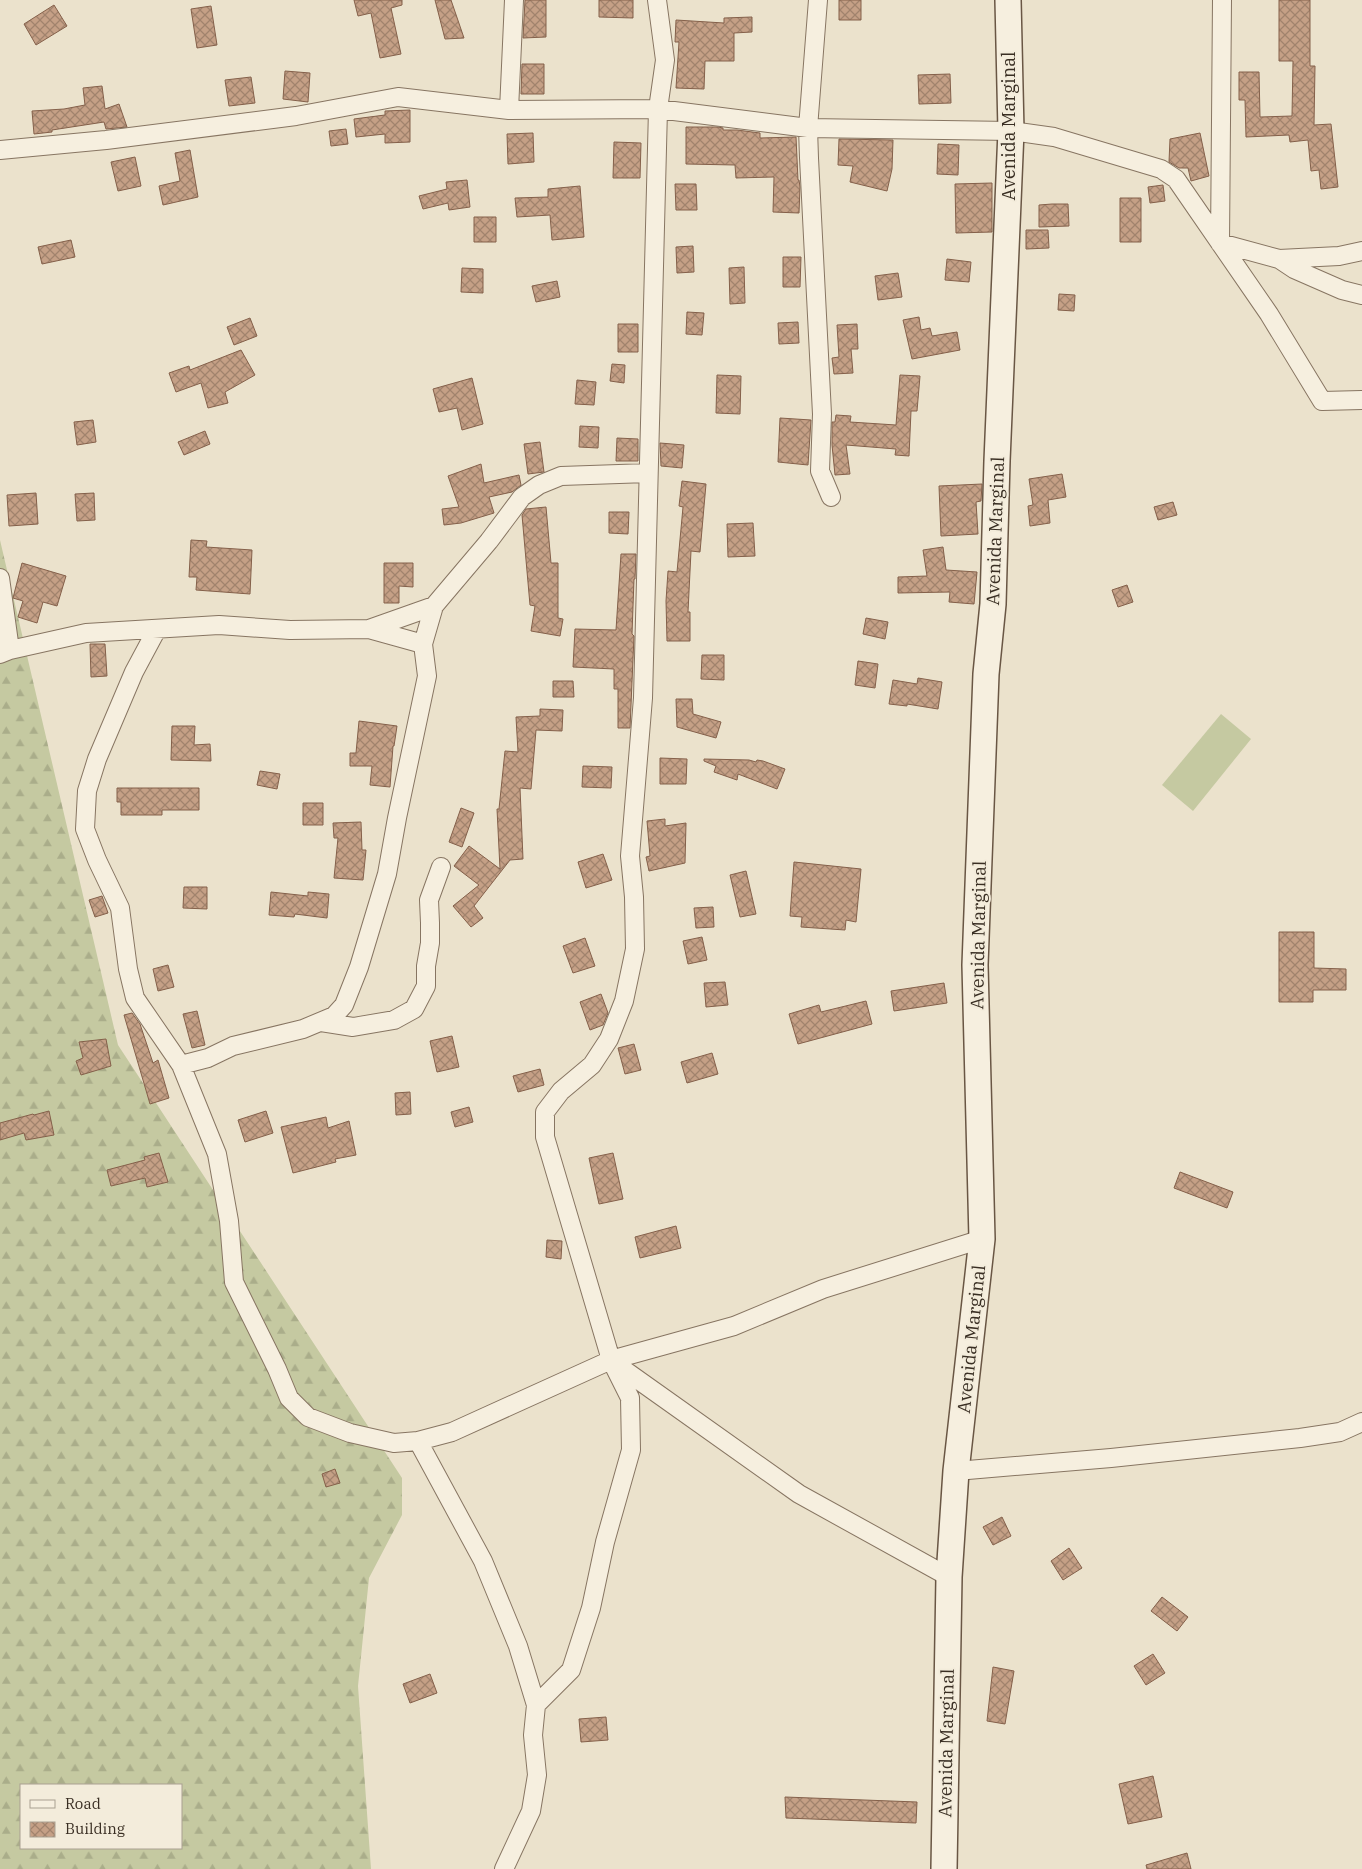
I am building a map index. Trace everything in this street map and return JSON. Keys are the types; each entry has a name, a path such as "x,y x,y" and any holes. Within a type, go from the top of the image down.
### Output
{"street":[{"path":"508,110 514,0"},
{"path":"536,1705 571,1670 591,1608 605,1542 631,1450 630,1398 611,1360 545,1136 545,1112 561,1091 592,1065 609,1040 624,1001 635,949 634,897 630,856 642,698 658,109 665,60 657,0"},
{"path":"818,0 808,128 822,414 820,471 831,497"},
{"name":"Avenida Marginal","path":"944,1869 949,1577 956,1471 982,1239 975,965 986,674 993,604 1011,131 1008,0"},
{"path":"1220,243 1222,0"},
{"path":"0,150 106,140 296,116 398,97 508,110 658,109 808,128 1011,131 1054,137 1161,169 1176,179 1268,314 1322,401 1362,400"},
{"path":"1220,243 1279,259 1339,256 1362,251"},
{"path":"1279,259 1294,269 1334,287 1362,295"},
{"path":"180,1065 208,1058 233,1046 303,1029 334,1016 344,1004 359,967 387,874 427,676 423,644 434,606 489,541 522,497 539,485 561,476 648,473"},
{"path":"0,578 5,652 86,633 219,625 290,630 369,629 423,644"},
{"path":"369,629 434,606"},
{"path":"157,629 134,672 97,759 87,792 85,829 97,860 120,908 128,970 135,998 180,1065 217,1154 229,1221 234,1282 277,1369 289,1398 308,1417 350,1433 394,1443 418,1441 452,1432 611,1360 734,1326 823,1290 982,1239"},
{"path":"321,1022 353,1027 394,1020 414,1009 426,986 426,966 430,943 429,900 441,867"},
{"path":"611,1360 799,1494 949,1577"},
{"path":"956,1471 1111,1458 1300,1438 1340,1432 1362,1422"},
{"path":"418,1441 483,1561 518,1646 536,1705 533,1735 538,1775 531,1811 504,1869"}],"green space":[{"path":"0,540 118,1045 402,1478 402,1515 369,1578 358,1686 371,1869 0,1869"},
{"path":"1221,714 1251,739 1193,811 1162,785"}],"building":[{"path":"354,0 402,0 402,5 391,8 401,54 380,58 371,13 358,16"},
{"path":"435,0 451,0 464,38 445,39"},
{"path":"525,0 546,0 546,37 523,38"},
{"path":"599,0 633,0 633,18 599,17"},
{"path":"839,0 861,0 861,20 839,20"},
{"path":"1279,0 1310,0 1310,66 1315,66 1314,125 1331,124 1338,187 1321,189 1319,170 1311,171 1308,140 1290,142 1289,135 1246,137 1245,100 1239,100 1239,72 1259,72 1260,117 1292,116 1293,61 1279,61"},
{"path":"54,5 67,26 36,45 24,24"},
{"path":"211,6 217,45 197,48 191,9"},
{"path":"752,17 752,32 734,33 734,61 705,61 704,89 676,88 679,42 675,42 676,20 724,23 724,18"},
{"path":"522,64 544,64 544,94 521,94"},
{"path":"285,71 310,73 308,102 283,99"},
{"path":"950,74 951,103 919,104 918,75"},
{"path":"251,77 255,103 229,106 225,80"},
{"path":"102,86 105,109 119,104 127,127 106,129 104,122 34,134 32,111 64,109 85,105 83,88"},
{"path":"410,110 410,142 385,143 385,134 356,137 354,119 385,115 385,111"},
{"path":"686,127 718,127 723,128 723,130 760,133 760,138 796,137 800,187 799,213 773,212 774,177 736,178 735,165 686,164"},
{"path":"346,129 348,144 331,146 329,131"},
{"path":"533,133 534,162 508,164 507,134"},
{"path":"1200,133 1209,176 1191,181 1188,168 1179,168 1169,162 1170,139"},
{"path":"839,139 893,140 892,169 887,191 850,182 853,166 838,165"},
{"path":"614,142 641,143 640,178 613,178"},
{"path":"938,144 959,145 958,175 937,174"},
{"path":"190,150 198,197 163,205 159,186 180,181 175,153"},
{"path":"135,157 141,186 118,191 111,162"},
{"path":"467,180 470,207 449,210 448,203 423,209 419,196 447,189 446,182"},
{"path":"992,183 992,232 956,233 955,184"},
{"path":"675,184 696,184 697,210 676,210"},
{"path":"1163,185 1165,201 1150,203 1148,187"},
{"path":"580,186 584,237 552,240 550,215 517,217 515,198 548,197 548,189"},
{"path":"1120,198 1141,198 1141,242 1120,242"},
{"path":"1068,204 1069,226 1039,227 1039,205"},
{"path":"474,217 496,217 496,242 474,242"},
{"path":"1026,230 1048,230 1049,248 1026,249"},
{"path":"71,240 75,257 42,264 38,247"},
{"path":"693,246 694,272 677,273 676,247"},
{"path":"783,257 801,257 800,287 783,287"},
{"path":"947,259 971,262 969,282 945,280"},
{"path":"744,267 745,303 730,304 729,268"},
{"path":"462,268 483,269 483,293 461,292"},
{"path":"898,273 902,297 878,300 875,276"},
{"path":"557,281 560,297 536,302 532,286"},
{"path":"1059,294 1075,295 1074,311 1058,310"},
{"path":"687,312 704,313 702,335 686,334"},
{"path":"919,317 921,330 930,328 932,336 957,332 960,350 912,359 903,320"},
{"path":"250,318 257,336 234,345 227,327"},
{"path":"798,322 799,343 779,344 778,323"},
{"path":"618,324 638,324 638,352 618,352"},
{"path":"857,324 858,349 851,349 853,373 834,374 832,358 839,357 837,325"},
{"path":"241,350 255,375 225,392 228,403 208,408 201,383 176,392 169,373 189,366 190,370"},
{"path":"612,364 625,365 624,383 610,381"},
{"path":"717,375 741,376 740,414 716,413"},
{"path":"900,375 920,376 917,411 911,411 909,456 895,455 896,449 846,445 850,474 835,475 832,422 835,422 836,415 851,416 850,422 896,425"},
{"path":"472,378 483,424 462,430 457,408 439,412 433,389"},
{"path":"577,380 596,382 594,405 575,404"},
{"path":"780,418 811,420 808,465 778,462"},
{"path":"93,420 96,442 77,445 74,422"},
{"path":"580,426 599,427 598,448 579,447"},
{"path":"205,431 210,444 184,455 178,442"},
{"path":"617,438 638,439 638,461 616,461"},
{"path":"540,442 544,472 528,474 524,444"},
{"path":"660,443 684,445 682,468 661,466"},
{"path":"481,464 484,483 519,475 521,485 512,492 489,497 494,513 461,523 444,525 442,509 459,507 448,476"},
{"path":"1062,474 1066,497 1048,500 1050,523 1030,526 1028,506 1033,505 1029,479"},
{"path":"682,481 706,484 700,552 691,551 688,612 690,612 690,641 667,641 666,601 668,571 677,572 683,507 679,506"},
{"path":"982,484 981,501 976,502 978,534 941,536 939,486"},
{"path":"36,493 38,524 9,526 7,495"},
{"path":"94,493 95,520 77,521 75,494"},
{"path":"1173,502 1177,515 1158,520 1154,507"},
{"path":"546,507 551,563 558,563 558,618 563,619 560,636 531,631 535,606 530,605 522,515 526,509"},
{"path":"609,512 629,512 628,534 609,533"},
{"path":"753,523 755,556 728,557 727,524"},
{"path":"191,540 207,541 206,547 252,550 250,594 196,590 197,577 189,577"},
{"path":"943,547 946,570 977,572 974,604 949,602 950,592 898,593 898,577 927,576 923,550"},
{"path":"621,554 636,554 630,728 618,728 618,689 614,689 614,669 573,667 575,629 616,630"},
{"path":"22,563 66,576 57,606 43,602 37,623 18,617 23,601 13,598"},
{"path":"384,563 413,563 413,587 399,586 399,603 384,603"},
{"path":"1127,585 1133,602 1118,607 1112,590"},
{"path":"866,618 888,622 885,639 863,634"},
{"path":"90,644 105,644 107,676 91,677"},
{"path":"702,655 724,655 724,680 701,679"},
{"path":"858,661 878,664 875,688 855,685"},
{"path":"918,678 942,682 938,709 907,704 907,706 889,704 893,680 917,684"},
{"path":"553,681 573,681 574,697 553,697"},
{"path":"676,699 692,699 693,714 721,722 716,738 677,727"},
{"path":"540,709 563,710 562,731 536,730 531,789 520,788 523,859 510,860 474,906 483,918 471,927 453,906 479,885 454,866 469,846 500,869 497,809 499,809 505,751 518,752 516,717 540,716"},
{"path":"359,721 397,726 393,746 390,787 370,785 372,766 350,766 350,753 356,753"},
{"path":"172,726 195,726 194,745 210,744 211,761 171,760"},
{"path":"660,758 687,759 686,784 660,784"},
{"path":"704,759 749,760 756,762 757,760 785,769 777,789 738,774 737,780 714,772 716,766 704,761"},
{"path":"583,766 612,767 611,788 582,787"},
{"path":"260,771 280,774 277,789 257,785"},
{"path":"117,788 199,788 199,810 162,810 162,815 121,815 121,802 117,802"},
{"path":"303,803 323,803 323,825 303,825"},
{"path":"461,808 474,813 462,847 449,842"},
{"path":"665,819 665,826 686,823 685,863 649,871 646,857 650,856 647,821"},
{"path":"361,822 362,850 366,850 363,880 334,878 338,838 334,838 333,823"},
{"path":"603,854 612,880 586,888 578,862"},
{"path":"794,862 861,869 856,922 846,920 845,930 801,927 802,917 790,916"},
{"path":"746,871 756,914 740,917 730,875"},
{"path":"184,887 207,887 207,909 183,908"},
{"path":"271,892 308,896 308,892 329,894 327,918 295,914 294,917 269,915"},
{"path":"102,896 108,913 95,917 89,900"},
{"path":"713,907 714,927 696,928 694,908"},
{"path":"1279,932 1314,932 1314,968 1346,969 1346,990 1313,990 1313,1002 1279,1002"},
{"path":"702,937 707,960 688,964 683,941"},
{"path":"585,938 595,966 573,973 563,946"},
{"path":"168,965 174,987 158,991 153,969"},
{"path":"725,982 728,1005 706,1007 704,983"},
{"path":"944,983 947,1003 894,1011 891,991"},
{"path":"601,994 608,1013 603,1025 590,1030 580,1002"},
{"path":"866,1001 872,1024 798,1044 789,1014 819,1005 821,1012"},
{"path":"197,1011 205,1045 192,1048 183,1014"},
{"path":"132,1013 140,1024 153,1063 158,1060 169,1098 150,1104 124,1015"},
{"path":"452,1036 459,1067 437,1072 430,1041"},
{"path":"106,1039 111,1066 81,1075 76,1061 83,1058 79,1042"},
{"path":"634,1044 641,1070 625,1074 618,1048"},
{"path":"712,1053 718,1074 687,1083 681,1062"},
{"path":"540,1069 544,1085 518,1092 513,1076"},
{"path":"410,1092 411,1114 396,1115 395,1093"},
{"path":"469,1107 473,1122 455,1127 451,1112"},
{"path":"49,1111 54,1135 26,1140 24,1133 0,1140 0,1123"},
{"path":"266,1111 273,1133 245,1142 238,1120"},
{"path":"326,1117 328,1128 349,1121 356,1155 335,1159 336,1162 293,1173 281,1127"},
{"path":"159,1153 168,1182 147,1187 145,1178 111,1186 107,1170 145,1160 144,1157"},
{"path":"613,1153 623,1199 599,1204 589,1158"},
{"path":"1180,1172 1233,1192 1227,1208 1174,1188"},
{"path":"676,1226 681,1248 640,1258 635,1237"},
{"path":"547,1240 562,1241 561,1259 546,1257"},
{"path":"335,1469 340,1483 326,1487 322,1474"},
{"path":"1002,1517 1011,1536 993,1545 983,1527"},
{"path":"1069,1548 1082,1568 1063,1580 1051,1561"},
{"path":"1162,1597 1188,1617 1177,1631 1151,1611"},
{"path":"1153,1654 1165,1673 1146,1685 1134,1666"},
{"path":"993,1667 1014,1671 1005,1724 987,1721"},
{"path":"430,1674 437,1693 410,1703 403,1684"},
{"path":"606,1717 608,1740 581,1742 579,1719"},
{"path":"1153,1776 1162,1817 1128,1824 1119,1784"},
{"path":"785,1797 917,1802 916,1823 786,1818"},
{"path":"1187,1853 1191,1869 1147,1869 1146,1865"}]}
